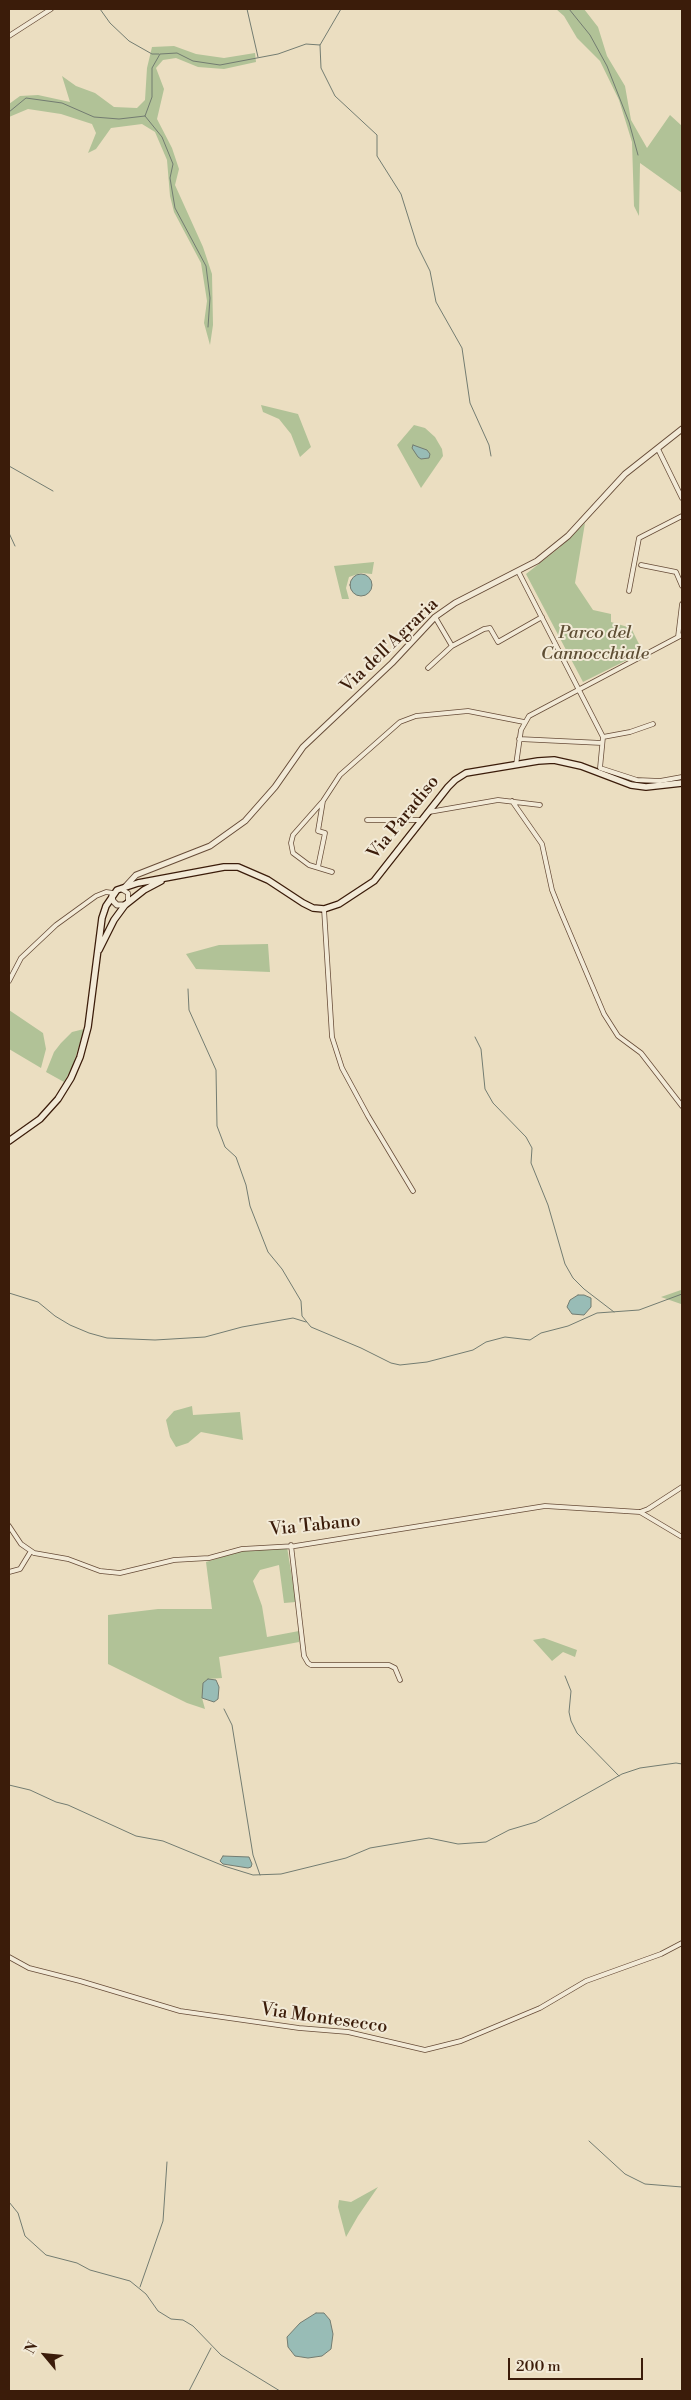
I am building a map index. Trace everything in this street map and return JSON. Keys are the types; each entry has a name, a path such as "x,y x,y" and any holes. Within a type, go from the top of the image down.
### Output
{"main road":[{"name":"Via Paradiso","path":"324,909 340,904 374,881 448,787 461,776 479,770 538,761 566,762 630,785 646,787 682,783"},
{"path":"9,1141 40,1119 58,1099 71,1078 83,1050 88,1027 102,918 113,895 123,888 138,883 224,867 238,867 268,880 302,903 324,909"},
{"path":"98,952 114,920 126,903 165,879"}],"street":[{"path":"9,36 51,9"},
{"name":"Via dell'Agraria","path":"123,888 136,875 210,846 245,821 275,787 303,747 392,663 435,617 455,603 518,573 537,561 568,536 619,480 682,429"},
{"path":"658,449 682,498"},
{"path":"629,591 639,538 682,516"},
{"path":"641,565 676,572 682,586"},
{"path":"518,573 580,689 603,737 600,768 637,780 660,781 682,777"},
{"path":"516,764 519,739 524,722 539,710 680,636 682,604"},
{"path":"435,617 452,646"},
{"path":"428,668 452,646 484,629 490,628 498,642 542,617"},
{"path":"332,872 309,865 293,853 291,843 293,835 298,827 323,801 340,775 400,722 416,716 468,711 482,712 524,722"},
{"path":"603,737 630,732 652,724"},
{"path":"519,739 602,743"},
{"path":"318,868 325,833 318,831 323,801"},
{"path":"512,801 542,844 552,890 604,1014 618,1036 641,1053 682,1106"},
{"path":"428,812 484,802 512,801 540,805"},
{"path":"367,820 422,820"},
{"path":"9,982 22,958 56,925 96,896 106,892 113,895 115,904 126,903 128,893 123,888"},
{"path":"324,909 332,1037 342,1068 413,1191"},
{"path":"640,1512 648,1510 682,1486"},
{"name":"Via Tabano","path":"31,1551 68,1559 100,1571 120,1573 174,1560 209,1558 242,1549 290,1545 545,1506 640,1512 682,1538"},
{"path":"9,1526 21,1544 31,1551 20,1568 9,1572"},
{"path":"290,1545 304,1656 308,1663 311,1665 389,1665 395,1668 400,1680"},
{"name":"Via Montesecco","path":"9,1957 20,1964 39,1971 67,1977 180,2011 299,2028 348,2032 425,2050 445,2046 540,2008 586,1980 660,1954 682,1943"}],"green space":[{"path":"556,9 584,9 598,27 607,56 625,86 631,120 647,148 670,115 682,126 682,193 640,163 639,216 634,206 632,142 619,100 600,61 577,38 564,16"},
{"path":"174,46 196,54 224,58 255,53 256,62 224,69 198,67 176,58 163,60 156,68 164,89 157,119 172,148 179,169 175,185 203,247 212,274 213,325 210,345 204,323 207,301 201,263 174,212 170,196 167,160 155,132 142,124 111,128 96,149 88,153 96,133 92,124 61,114 28,109 9,117 9,104 20,96 38,95 70,102 62,76 76,86 95,93 114,107 137,108 145,100 147,68 152,47"},
{"path":"261,405 298,414 311,447 300,457 291,434 279,419 263,412"},
{"path":"414,425 425,428 435,437 442,449 443,456 421,488 397,445"},
{"name":"Parco del Cannocchiale","path":"585,523 575,583 593,610 611,614 611,622 631,628 643,652 583,682 526,574 559,548"},
{"path":"374,562 372,574 361,573 349,577 346,588 349,599 342,599 334,566"},
{"path":"268,944 270,972 196,969 186,954 219,945"},
{"path":"9,1010 43,1033 46,1049 41,1068 9,1049"},
{"path":"84,1029 73,1065 64,1082 46,1072 54,1052 61,1043 72,1032"},
{"path":"681,1290 681,1304 661,1297"},
{"path":"192,1406 193,1415 240,1412 243,1440 201,1432 188,1443 176,1447 170,1437 166,1420 174,1411"},
{"path":"287,1547 296,1602 284,1603 279,1565 260,1570 253,1581 262,1606 267,1637 299,1631 299,1642 219,1657 222,1678 208,1679 202,1698 205,1709 187,1703 108,1664 108,1615 158,1609 212,1609 206,1562 245,1550"},
{"path":"544,1638 577,1650 575,1657 563,1652 552,1661 533,1640"},
{"path":"378,2187 346,2237 338,2207 339,2200 351,2202"}],"water":[{"path":"413,445 427,450 430,454 429,458 421,459 418,457 412,448"},
{"path":"361,574 369,577 372,585 369,593 361,596 353,593 350,585 353,577"},
{"path":"578,1295 591,1298 591,1307 584,1315 572,1314 567,1307 570,1300"},
{"path":"208,1679 216,1680 219,1687 218,1699 214,1702 202,1698 203,1683"},
{"path":"223,1856 249,1857 252,1864 251,1867 223,1864 220,1861"},
{"path":"316,2313 324,2313 330,2320 333,2334 331,2349 322,2356 308,2358 295,2356 288,2347 287,2337 300,2323"}],"waterway":[{"path":"100,9 110,23 129,41 152,54 159,54"},
{"path":"247,9 258,57"},
{"path":"9,112 26,98 62,103 94,117 119,119 145,116 152,97 152,68 160,54 177,53 193,61 220,65 278,54 306,44 320,45 341,9"},
{"path":"569,9 590,35 607,66 629,122 638,155"},
{"path":"320,45 321,68 335,96 377,135 377,156 401,194 417,245 430,271 436,302 462,348 470,403 489,445 491,456"},
{"path":"145,116 162,137 173,164 170,178 175,208 206,266 210,298 208,327"},
{"path":"9,466 53,491"},
{"path":"9,533 15,546"},
{"path":"188,989 189,1010 216,1070 217,1126 225,1147 236,1157 246,1185 250,1206 268,1252 282,1269 301,1301 302,1316 311,1327 391,1363 400,1365 427,1362 473,1350 486,1342 505,1337 530,1340 541,1333 568,1326 597,1313 639,1310 682,1294"},
{"path":"475,1037 481,1049 485,1089 493,1103 526,1137 532,1148 531,1163 548,1205 565,1264 573,1278 584,1289 614,1312"},
{"path":"9,1293 38,1302 70,1325 107,1338 155,1340 205,1337 242,1327 293,1318 306,1322"},
{"path":"565,1676 571,1691 569,1712 577,1733 619,1776"},
{"path":"224,1709 232,1725 253,1855 260,1875"},
{"path":"9,1785 30,1790 56,1802 68,1805 136,1836 163,1841 224,1866 253,1875 281,1874 346,1858 370,1848 429,1838 458,1844 486,1842 509,1830 536,1822 622,1774 640,1768 676,1763 682,1764"},
{"path":"589,2141 625,2174 645,2184 682,2187"},
{"path":"140,2287 163,2221 167,2162"},
{"path":"9,2202 18,2213 25,2236 46,2255 77,2263 90,2270 130,2281 146,2294 158,2311 171,2319 183,2320 193,2326 221,2355 280,2391"},
{"path":"189,2391 211,2348"}]}
